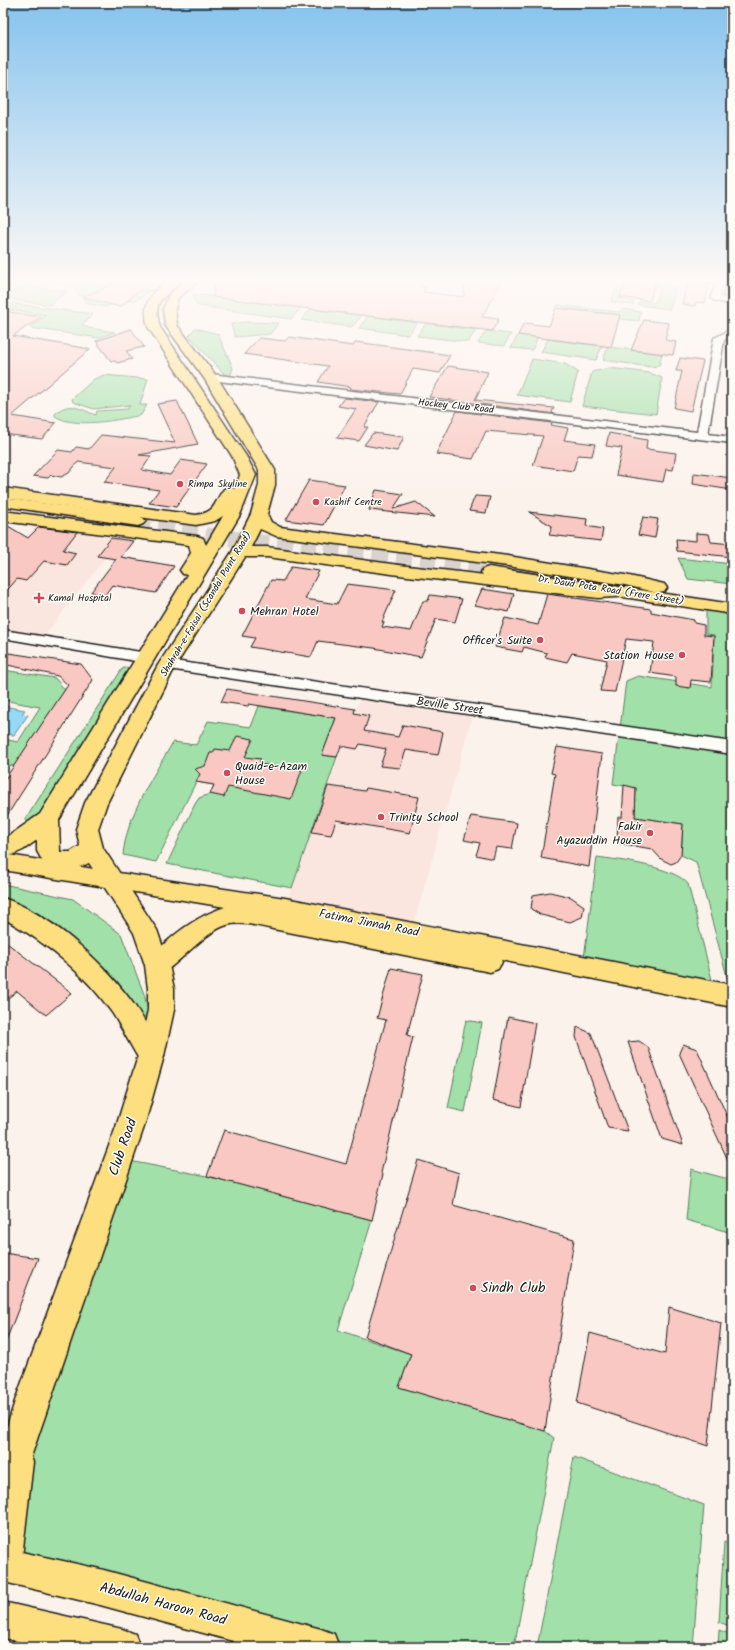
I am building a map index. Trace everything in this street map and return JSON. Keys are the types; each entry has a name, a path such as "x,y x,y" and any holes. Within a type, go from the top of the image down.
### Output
{"highway":[{"name":"Shahrah-e-Faisal (Scandal Point Road)","path":"48,820 147,658 234,510 248,475 239,456 173,356"},
{"name":"Shahrah-e-Faisal (Scandal Point Road)","path":"92,850 87,830 96,803 167,665 240,552 259,514 267,485 267,470 210,377 194,356"},
{"path":"3,493 196,520 214,516 224,507 239,456"},
{"path":"259,514 264,525 276,531 508,561 625,580 658,588"},
{"path":"3,516 197,541 207,539 215,532 217,523 214,516"},
{"path":"178,605 187,574 199,553 197,541"},
{"path":"240,552 267,552 406,571 598,593 626,592"},
{"path":"3,850 15,844 48,820"},
{"path":"48,820 48,851 52,858 68,863 79,859 92,850"},
{"name":"Club Road","path":"17,1449 32,1401 130,1127 161,1010 161,989 157,966 146,930 92,850"},
{"path":"3,1481 17,1449"},
{"path":"3,1565 17,1449"}],"main road":[{"path":"3,502 136,524 3,509"},
{"name":"Dr. Daud Pota Road (Frere Street)","path":"732,599 658,588 490,568 732,609"},
{"name":"Fatima Jinnah Road","path":"3,862 112,881 293,908 732,996"},
{"path":"3,907 40,928 86,965 121,1006 150,1056"},
{"name":"Fatima Jinnah Road","path":"157,966 188,937 207,924 226,915 246,916 732,1010"},
{"name":"Abdullah Haroon Road","path":"3,1565 100,1587 252,1638 321,1647"},
{"path":"3,1620 122,1647"}],"street":[{"path":"702,436 716,356"},
{"name":"Hockey Club Road","path":"210,377 732,440"},
{"path":"3,634 147,658"},
{"name":"Beville Street","path":"167,665 732,748"}],"shaded area":[{"name":"Kamal Hospital","path":"40,521 115,531 97,555 106,557 41,640 3,634 3,562"},
{"name":"Trinity School","path":"362,693 474,710 412,931 285,907"}],"green space":[{"path":"207,356 228,356 233,368 230,376 225,375"},
{"path":"568,356 598,356 596,360"},
{"path":"605,356 661,356 659,366 651,367 603,360"},
{"path":"532,359 565,364 578,372 570,402 517,395"},
{"path":"609,368 650,373 662,378 656,414 582,406 592,372"},
{"path":"104,375 148,379 140,405 147,405 141,415 109,421 85,423 63,420 55,416 55,414 65,407 79,408 96,415 97,411 128,409 130,405 94,409 73,402 72,399 94,379"},
{"path":"678,558 732,564 732,584 688,579"},
{"path":"706,605 732,609 732,995 696,862 681,855 683,824 635,817 636,788 613,784 626,681 638,676 712,687 714,635 706,634"},
{"path":"127,667 130,669 39,817 30,823 25,820 122,669"},
{"path":"3,670 55,678 65,690 14,766 3,764 3,739 18,742 40,707 3,700"},
{"path":"259,706 336,718 322,755 337,757 292,888 167,864 195,804 199,798 210,794 214,785 196,782 156,862 123,855 125,840 135,810 149,782 173,742 196,745 208,721 251,727"},
{"path":"597,857 646,865 671,873 681,878 688,884 715,992 583,966"},
{"path":"3,884 73,899 121,934 144,994 149,1014 144,1027 133,1002 108,976 3,895"},
{"path":"466,1020 482,1023 465,1112 448,1108"},
{"path":"119,1159 207,1176 372,1220 338,1330 411,1354 399,1387 545,1431 554,1438 514,1647 278,1647 5,1565 18,1450"},
{"path":"691,1169 732,1180 732,1233 686,1220"},
{"path":"574,1457 704,1505 693,1647 537,1647"},
{"path":"724,1542 732,1544 732,1627 719,1622"},
{"path":"719,1630 732,1635 732,1647 718,1647"}],"water":[{"path":"3,706 25,710 22,714 28,715 14,735 3,734"}],"building":[{"path":"3,356 82,356 12,416 56,423 42,439 3,434"},
{"path":"107,356 130,356 132,359 117,363 115,361 111,361"},
{"path":"258,356 449,356 440,373 413,369 400,394 350,389 351,387 318,382 328,366"},
{"path":"680,358 703,361 691,411 674,408 682,371 676,371"},
{"path":"448,366 488,372 475,400 554,408 552,412 554,414 429,397"},
{"path":"344,398 379,402 364,427 368,427 359,441 337,438 356,409 338,406"},
{"path":"177,401 198,444 139,455 151,456 142,470 170,475 181,460 207,464 176,507 149,503 159,490 104,482 116,467 78,462 69,473 61,477 51,475 48,478 33,476 58,450 72,452 76,447 89,449 101,435 175,443 157,404"},
{"path":"457,411 552,423 551,425 568,428 564,440 595,444 592,456 578,455 573,471 533,465 543,436 486,431 473,459 436,454"},
{"path":"373,433 404,437 397,451 364,445"},
{"path":"609,433 647,440 646,449 676,453 673,470 666,469 663,482 616,475 622,448 606,446"},
{"path":"694,473 732,478 732,490 693,484"},
{"name":"Kashif Centre","path":"309,480 345,485 324,525 286,520"},
{"path":"376,490 403,494 393,509 416,502 435,517 369,510"},
{"path":"475,496 490,497 486,513 469,511"},
{"path":"529,512 587,519 586,526 603,529 601,541 549,535 552,526"},
{"path":"643,517 658,519 655,538 638,535"},
{"path":"3,523 28,538 39,527 77,532 63,550 76,553 67,565 44,561 26,581 17,579 3,595"},
{"path":"696,533 709,534 711,542 732,544 732,557 677,551 676,539 696,541"},
{"path":"111,538 133,541 121,557 174,566 156,593 112,585 105,595 91,592 116,559 97,556"},
{"path":"291,567 319,571 305,599 337,604 347,584 396,590 382,622 384,622 382,627 411,631 423,601 428,601 430,595 462,599 455,622 436,619 421,657 374,648 318,641 311,657 250,647 255,638 242,636 271,580 283,581"},
{"path":"482,589 514,594 509,612 475,605"},
{"path":"547,594 651,609 651,612 694,620 694,623 704,625 704,635 714,636 711,682 691,680 690,688 676,686 676,677 650,673 654,642 626,639 615,692 600,691 607,660 572,653 567,662 545,657 547,653 524,647 522,652 495,647 505,618 538,625"},
{"path":"9,653 81,664 93,680 3,822 3,782 68,685 58,676 3,664"},
{"path":"227,689 355,709 354,713 369,716 364,731 398,737 403,725 443,732 438,755 406,750 400,768 380,766 386,749 360,744 357,749 341,746 337,757 322,755 336,718 249,704 248,706 221,702"},
{"path":"237,736 253,739 245,757 261,759 259,764 302,770 291,799 228,787 224,797 210,794 214,785 196,782 200,774 195,769 205,766 210,753 213,753 215,749 230,751"},
{"path":"557,747 602,754 589,867 541,858 555,774 551,773"},
{"name":"Fakir Ayazuddin House","path":"624,785 636,788 635,817 683,824 681,855 676,862 671,864 661,859 652,849 617,843 618,817 622,817"},
{"path":"328,786 365,791 366,788 419,797 410,833 336,820 331,835 312,832"},
{"path":"471,816 517,823 512,849 496,847 493,859 476,855 480,843 464,840"},
{"path":"550,892 571,897 584,906 582,917 570,922 541,915 531,909 533,895"},
{"path":"3,940 72,993 46,1015 17,991 3,1002"},
{"path":"391,968 423,974 407,1035 413,1037 381,1173 383,1174 372,1220 207,1176 224,1130 346,1164 386,1020 377,1018"},
{"path":"508,1017 535,1023 521,1107 493,1100"},
{"path":"577,1027 591,1033 628,1131 608,1128 576,1037"},
{"path":"639,1041 648,1047 683,1145 662,1139 628,1042"},
{"path":"683,1044 697,1049 732,1127 732,1169 679,1053"},
{"name":"Sindh Club","path":"418,1160 459,1173 453,1205 574,1239 545,1431 399,1387 411,1354 365,1337"},
{"path":"3,1253 38,1258 4,1346 3,1346"},
{"path":"669,1307 721,1323 708,1446 577,1403 590,1333 665,1354"}],"tunnel":[{"path":"134,526 489,572"}],"place":[{"name":"Rimpa Skyline","path":"180,484"},
{"name":"Kashif Centre","path":"316,502"},
{"name":"Kamal Hospital","path":"39,598"},
{"name":"Mehran Hotel","path":"242,611"},
{"name":"Officer's Suite","path":"540,640"},
{"name":"Station House","path":"682,655"},
{"name":"Quaid-e-Azam House","path":"227,773"},
{"name":"Trinity School","path":"381,817"},
{"name":"Fakir Ayazuddin House","path":"650,833"},
{"name":"Sindh Club","path":"473,1288"}]}
